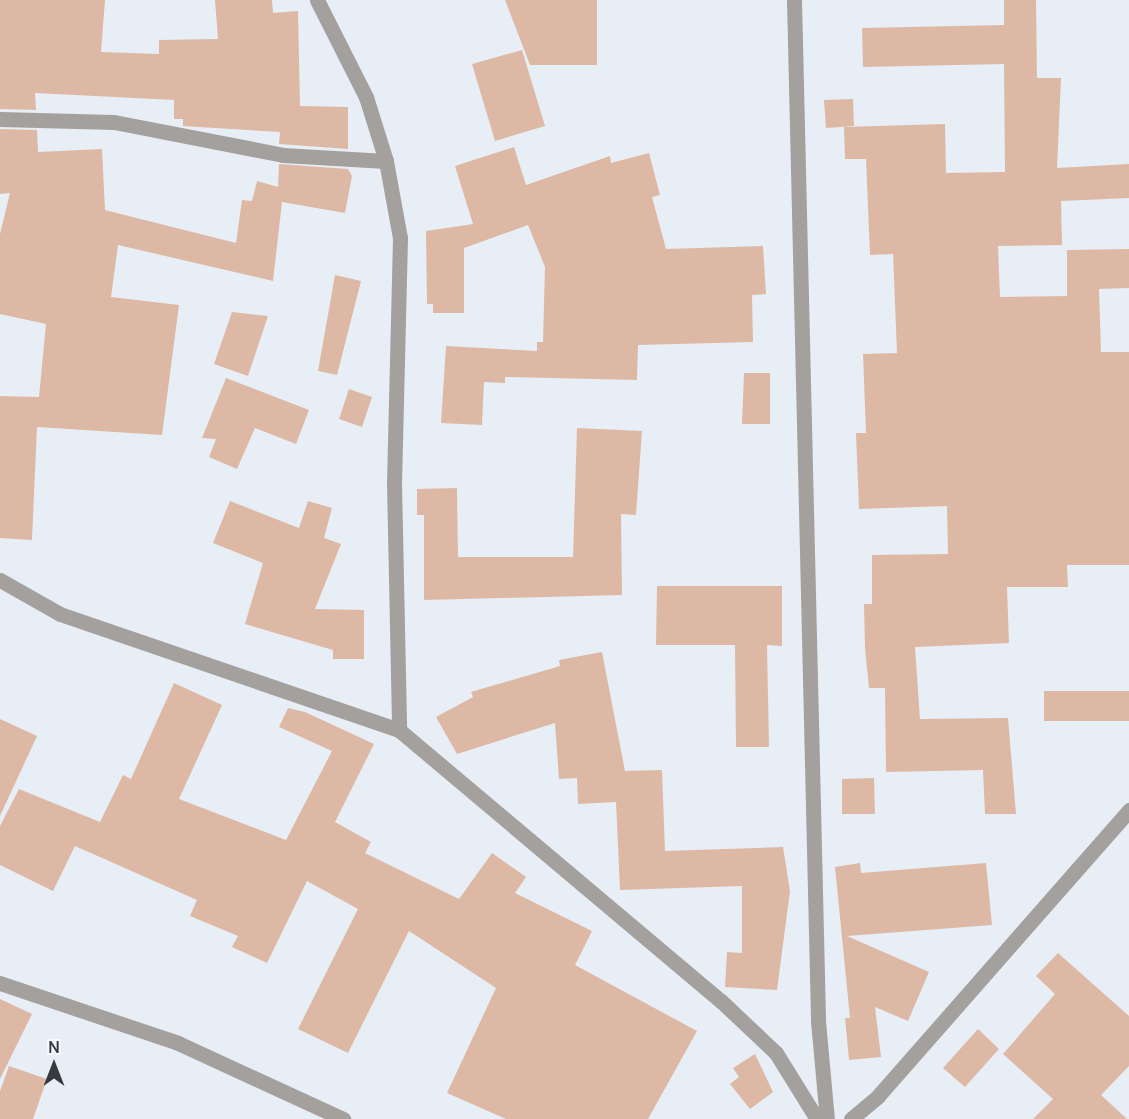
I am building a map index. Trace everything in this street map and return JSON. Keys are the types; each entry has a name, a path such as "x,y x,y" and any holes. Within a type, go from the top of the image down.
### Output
{"street":[{"path":"317,0 366,97 386,161 400,238 394,483 399,730"},
{"path":"794,0 818,1021 827,1119"},
{"path":"0,119 114,122 283,155 386,161"},
{"path":"0,580 60,614 399,730 721,1001 776,1053 817,1119"},
{"path":"851,1119 879,1096 1129,810"},
{"path":"0,983 178,1043 343,1119"}],"building":[{"path":"0,0 105,0 101,52 159,54 159,40 218,39 215,0 272,0 273,13 298,11 300,106 348,107 348,149 279,144 280,132 183,126 183,119 174,119 174,100 35,93 36,110 0,109"},
{"path":"505,0 597,0 597,65 530,65"},
{"path":"1004,0 1036,0 1037,78 1061,78 1057,168 1129,164 1129,198 1061,201 1062,245 998,246 1000,297 1067,296 1067,250 1129,249 1129,288 1099,289 1101,352 1129,352 1129,565 1067,565 1068,587 1007,587 1009,643 915,647 920,719 1008,718 1016,814 985,814 983,770 886,772 885,688 869,688 865,648 864,604 872,604 872,555 948,554 947,506 859,509 856,433 866,433 863,354 897,353 893,254 870,255 866,159 845,159 844,127 945,124 946,173 1005,172 1004,64 863,67 862,28 1004,25"},
{"path":"522,50 545,126 495,141 472,64"},
{"path":"853,99 854,126 826,128 824,100"},
{"path":"0,129 37,130 38,152 102,149 105,210 236,243 242,200 252,201 257,181 278,187 279,164 348,169 352,176 345,213 282,202 273,281 118,245 111,297 179,305 162,435 37,427 32,540 0,538 0,396 39,397 46,324 0,314 0,234 10,193 0,194"},
{"path":"514,147 526,185 610,156 611,163 649,153 660,195 652,197 666,249 763,246 766,294 752,295 753,342 638,345 637,380 505,377 505,383 484,382 482,425 441,423 446,346 537,351 537,342 543,342 545,267 528,225 464,248 464,313 433,313 433,304 427,304 426,231 473,224 455,166"},
{"path":"335,275 361,281 337,375 318,371"},
{"path":"232,312 268,316 248,376 214,364"},
{"path":"744,373 770,373 770,424 742,424"},
{"path":"226,378 309,410 296,444 255,428 237,469 209,457 216,439 202,438"},
{"path":"349,389 372,397 362,427 339,419"},
{"path":"577,428 642,431 636,515 621,514 622,595 424,600 424,515 417,515 417,489 457,488 458,557 573,557"},
{"path":"230,501 299,528 308,501 332,508 324,538 341,544 315,609 364,610 364,659 333,659 333,650 245,624 263,563 213,543"},
{"path":"657,586 782,586 782,646 767,645 769,747 736,747 735,645 656,645"},
{"path":"602,652 625,771 662,770 665,851 783,847 790,891 777,990 725,987 727,952 742,953 742,886 620,890 616,802 578,804 577,778 559,779 555,723 457,754 436,717 473,697 471,692 560,666 559,660"},
{"path":"174,683 222,705 179,799 286,840 332,751 279,727 288,708 305,712 374,744 335,822 371,842 365,853 459,899 492,853 526,877 515,893 592,931 575,965 697,1031 648,1119 506,1119 447,1093 496,988 409,931 348,1053 298,1029 358,909 307,881 267,963 232,947 238,936 190,916 197,900 75,846 53,891 0,865 0,826 19,789 100,822 123,775 131,779"},
{"path":"1044,691 1129,691 1129,721 1044,721"},
{"path":"0,719 37,736 0,816"},
{"path":"874,778 875,814 842,814 842,779"},
{"path":"860,863 861,873 986,863 992,925 847,936 929,972 908,1021 875,1007 881,1057 849,1060 845,1018 850,1018 835,867"},
{"path":"1058,953 1129,1016 1129,1066 1101,1095 1127,1119 1033,1119 1053,1099 1003,1054 1055,994 1036,976"},
{"path":"0,999 32,1014 0,1079"},
{"path":"978,1029 999,1049 965,1087 943,1068"},
{"path":"755,1054 773,1092 750,1109 730,1084 739,1077 733,1068"},
{"path":"9,1066 47,1079 33,1119 0,1119 0,1091"}]}
